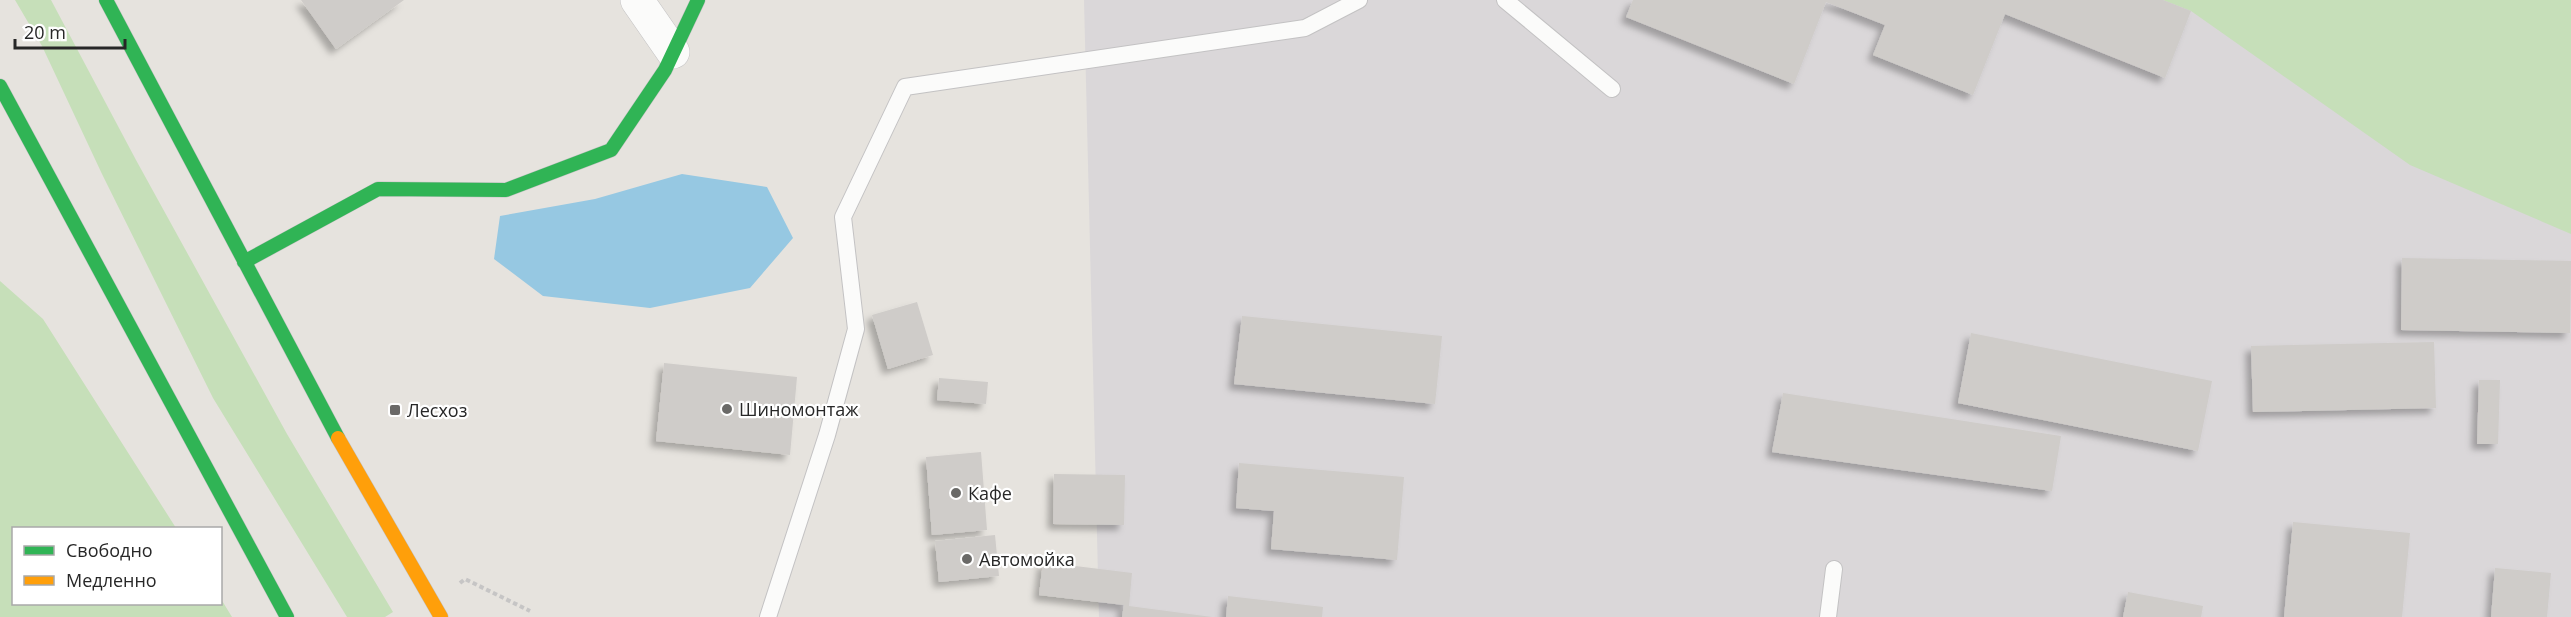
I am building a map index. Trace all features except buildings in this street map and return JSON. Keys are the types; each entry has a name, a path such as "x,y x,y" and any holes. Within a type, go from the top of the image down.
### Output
{"main road":[{"path":"106,0 322,411 441,617"},
{"path":"244,262 378,189 506,190 611,150 665,70 698,0"},
{"path":"0,86 287,617"}],"street":[{"path":"637,0 673,52"}],"lane":[{"path":"768,617 826,435 856,330 843,217 905,87 1305,28 1359,0"},
{"path":"1505,0 1612,89"},
{"path":"1828,617 1834,569"}],"path":[{"path":"465,579 530,611"}],"shaded area":[{"path":"1084,0 2320,0 2571,80 2571,617 1099,617"}],"green space":[{"path":"15,0 51,0 287,434 393,612 385,617 347,617 213,398 102,174 42,46"},
{"path":"2163,0 2571,0 2571,234 2410,165 2191,11"},
{"path":"0,281 43,319 175,527 12,527 12,605 222,605 222,601 232,617 0,617"}],"water":[{"path":"682,174 767,187 793,238 750,288 650,308 543,296 494,259 500,216 595,199"}],"traffic: fast":[{"path":"106,0 338,438"},
{"path":"244,262 378,189 506,190 611,150 665,70 698,0"},
{"path":"0,86 287,617"}],"traffic: slow":[{"path":"338,438 441,617"}],"place":[{"name":"Шиномонтаж","path":"727,409"},
{"name":"Лесхоз","path":"395,410"},
{"name":"Кафе","path":"956,493"},
{"name":"Автомойка","path":"967,559"}]}
